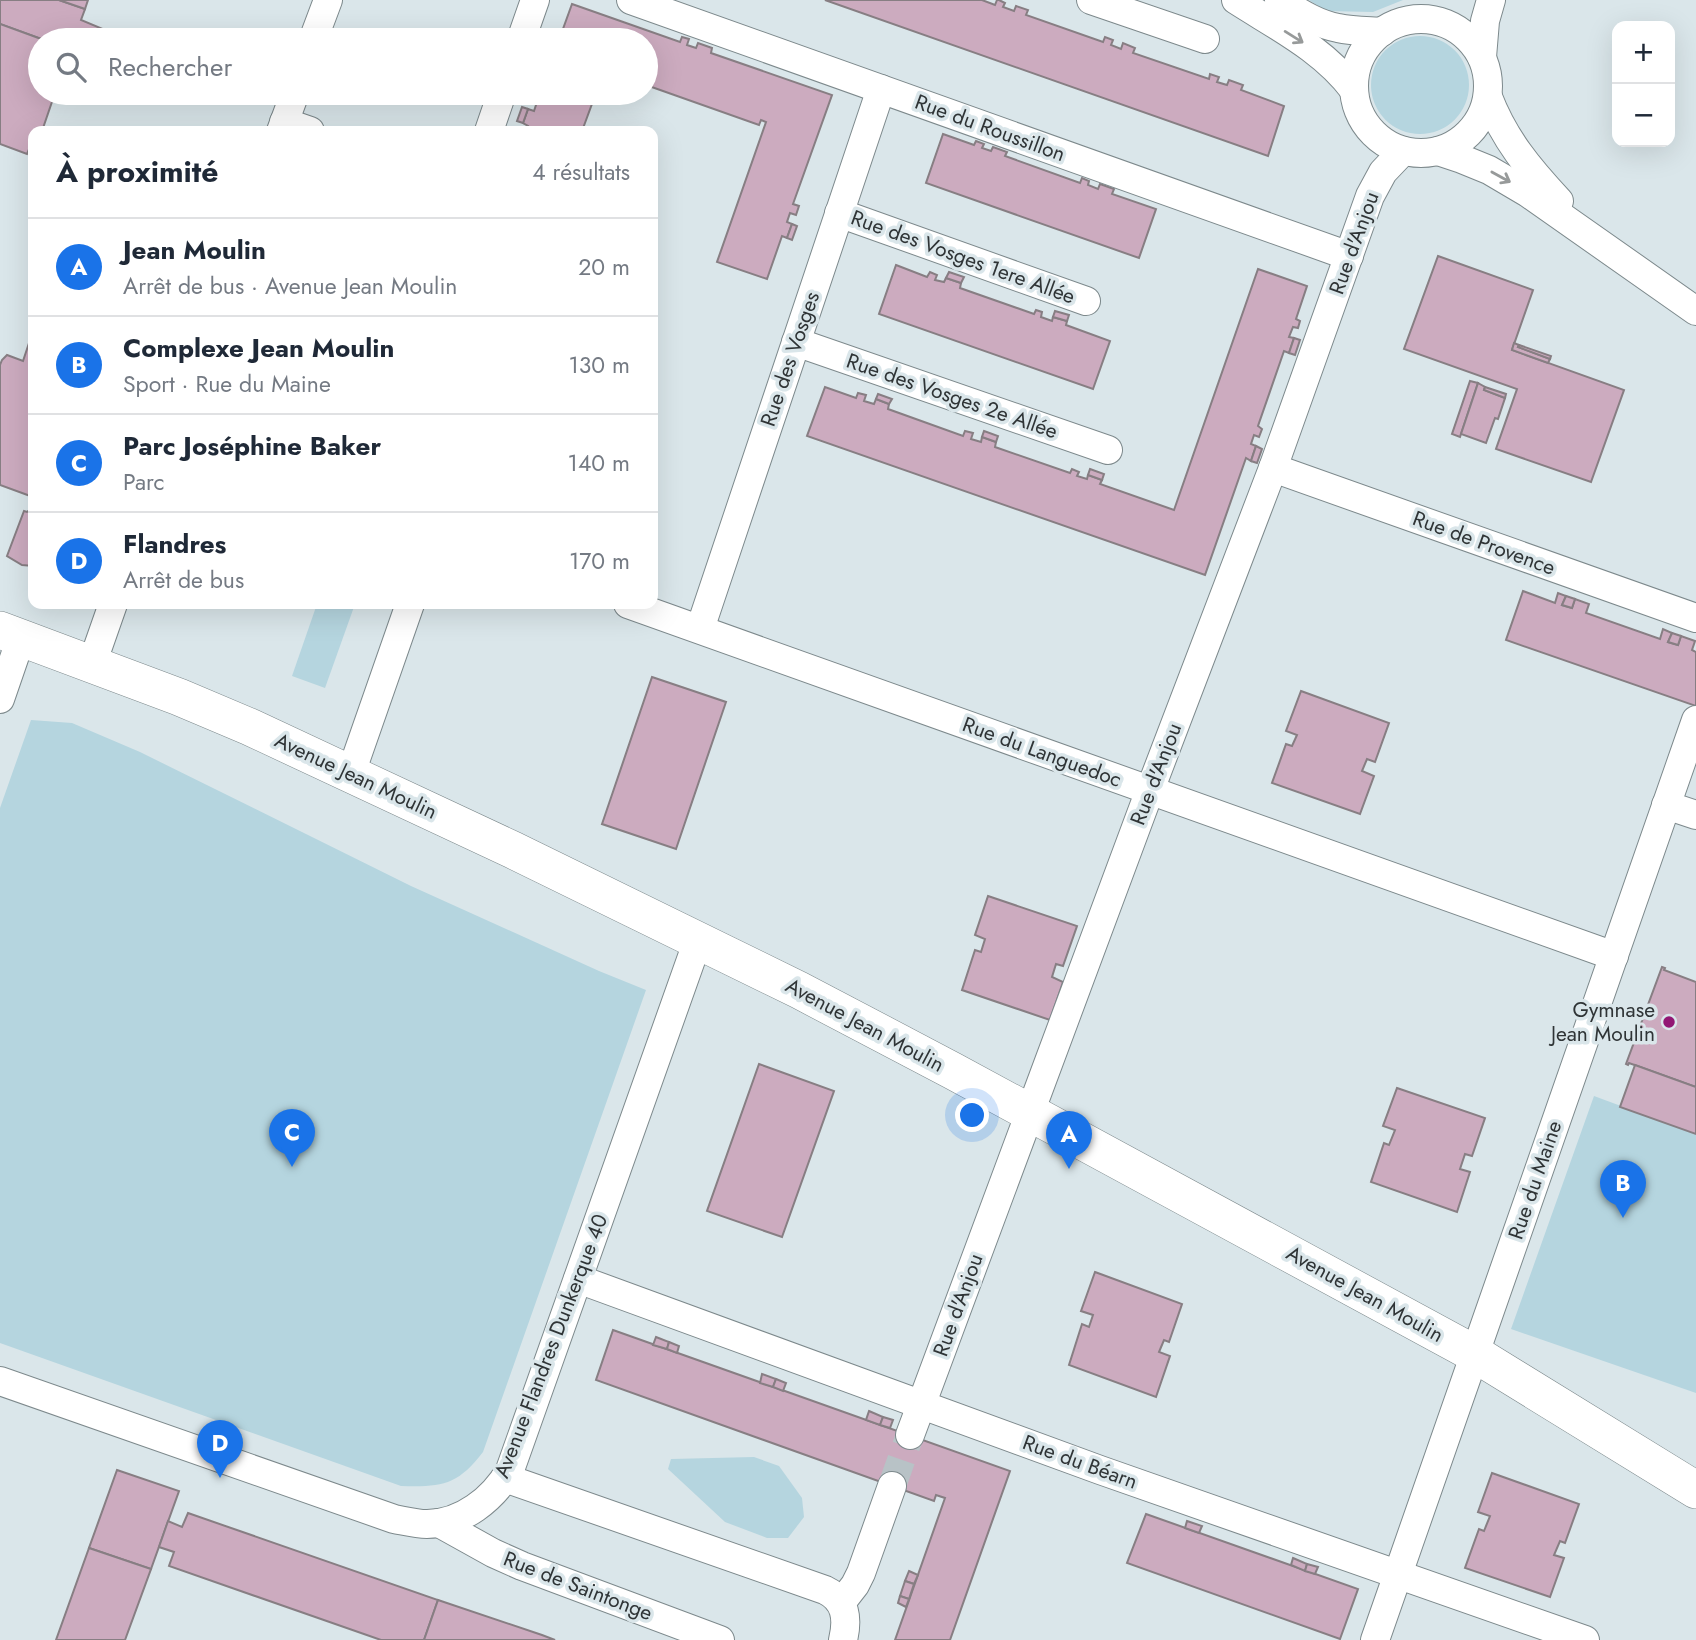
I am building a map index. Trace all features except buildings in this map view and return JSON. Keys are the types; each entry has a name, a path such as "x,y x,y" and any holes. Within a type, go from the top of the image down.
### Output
{"street":[{"path":"317,28 327,0"},
{"path":"525,28 535,0"},
{"name":"Rue du Roussillon","path":"631,0 1349,256"},
{"path":"1091,0 1123,5 1205,39"},
{"path":"1236,0 1322,56 1354,90"},
{"path":"1279,0 1329,26 1382,32"},
{"path":"1414,19 1444,0"},
{"path":"1482,57 1485,21 1491,0"},
{"path":"1414,19 1435,20 1454,28 1471,40 1482,57 1488,77 1488,97 1482,116 1471,132 1456,144 1438,151 1403,151 1386,144 1372,132 1357,108 1354,90 1356,71 1363,53 1382,32 1397,23 1414,19"},
{"name":"Rue des Vosges","path":"700,629 881,89"},
{"path":"1488,97 1496,119 1519,155 1563,206 1609,250"},
{"path":"292,126 294,105"},
{"path":"491,126 498,105"},
{"name":"Rue d'Anjou","path":"910,1435 1272,468 1362,216 1375,184 1403,151"},
{"path":"1438,151 1505,178 1528,192 1696,310"},
{"name":"Rue des Vosges 1ere Allée","path":"839,213 1086,301"},
{"name":"Rue des Vosges 2e Allée","path":"796,342 1108,450"},
{"name":"Rue de Provence","path":"1272,468 1696,618"},
{"path":"92,664 111,609"},
{"path":"351,773 408,609"},
{"name":"Rue du Languedoc","path":"642,609 1614,956"},
{"path":"0,699 11,634"},
{"name":"Avenue Jean Moulin","path":"11,634 215,711 351,773 698,940 880,1032 1475,1354 1696,1490"},
{"name":"Rue du Maine","path":"1375,1640 1696,720"},
{"path":"1666,805 1696,816"},
{"name":"Avenue Flandres Dunkerque 40","path":"0,1381 394,1519 419,1524 439,1523 461,1516 479,1506 500,1486 510,1470 698,940"},
{"name":"Rue du Béarn","path":"578,1279 1100,1470 1585,1640"},
{"path":"505,1478 832,1593 845,1613 843,1640"},
{"path":"841,1603 861,1573 892,1486"},
{"name":"Rue de Saintonge","path":"439,1523 486,1550 522,1566 720,1640"}],"shaded area":[{"path":"1309,0 1403,0 1373,12 1326,11"},
{"path":"1420,36 1439,40 1455,50 1465,66 1469,85 1465,104 1455,120 1439,130 1420,134 1401,130 1385,120 1375,104 1371,85 1375,66 1385,50 1401,40"},
{"path":"315,609 353,609 325,688 292,676"},
{"path":"31,720 72,723 140,752 411,886 646,990 483,1452 456,1478 438,1485 401,1486 0,1343 0,808"},
{"path":"1662,967 1696,982 1696,1393 1511,1329 1594,1096 1621,1106 1635,1066 1626,1064"},
{"path":"754,1457 779,1466 802,1498 804,1517 788,1538 767,1538 725,1522 668,1469 671,1459"}],"tunnel":[{"path":"892,1486 910,1435"}],"place":[{"name":"Gymnase Jean Moulin","path":"1669,1022"},
{"name":"Parc Joséphine Baker","path":"292,1167"},
{"name":"Jean Moulin","path":"1069,1169"},
{"name":"Complexe Jean Moulin","path":"1623,1218"},
{"name":"Flandres","path":"220,1478"}]}
